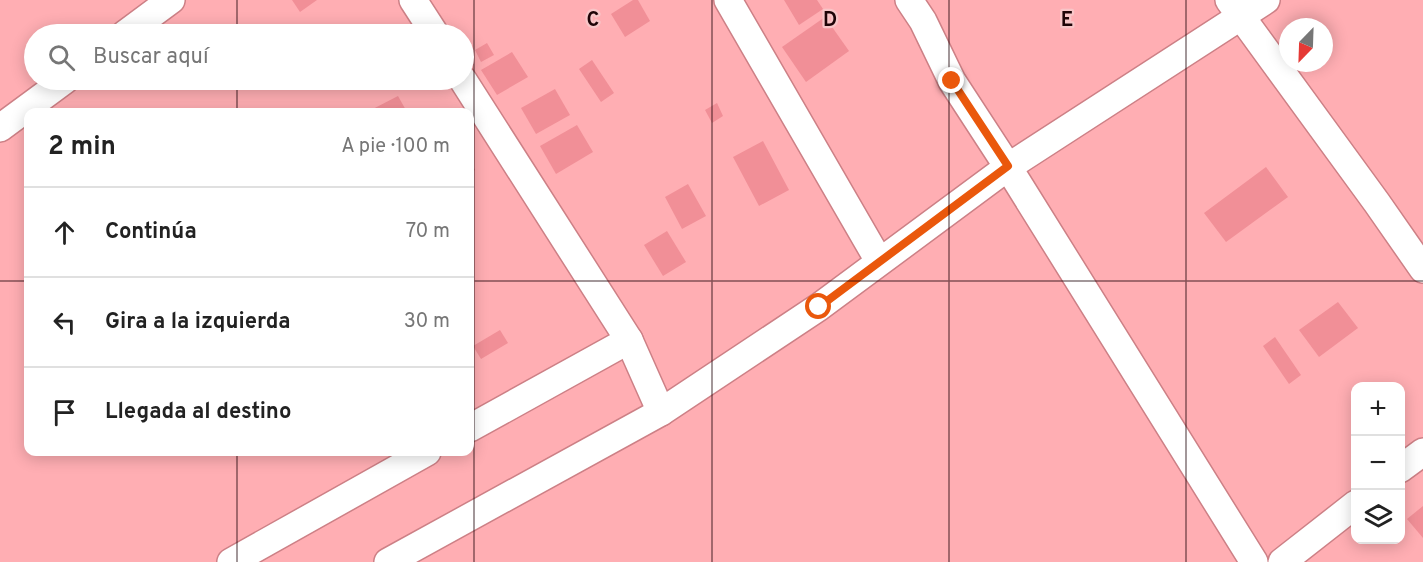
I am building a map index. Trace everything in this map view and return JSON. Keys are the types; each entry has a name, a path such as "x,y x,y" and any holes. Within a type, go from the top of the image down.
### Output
{"street":[{"path":"139,24 171,0"},
{"path":"413,0 429,24"},
{"path":"728,0 879,261"},
{"path":"909,0 952,81 1008,166 1254,562"},
{"path":"388,562 661,412 819,307 1008,166 1236,8 1266,0"},
{"path":"1236,8 1423,269"},
{"path":"27,108 51,90"},
{"path":"469,90 628,340 661,412"},
{"path":"0,128 24,110"},
{"path":"474,426 628,340"},
{"path":"1405,466 1423,452"},
{"path":"231,562 264,551 387,461 409,456"},
{"path":"1282,562 1351,508"}],"building":[{"path":"292,0 317,0 300,12"},
{"path":"633,0 638,0 650,21 625,37 611,14"},
{"path":"784,0 817,0 823,9 799,25"},
{"path":"825,17 849,51 806,82 782,47"},
{"path":"487,43 494,55 481,62 475,50"},
{"path":"512,52 528,77 497,95 481,70"},
{"path":"592,60 614,93 601,102 579,69"},
{"path":"555,89 570,115 536,134 521,108"},
{"path":"398,96 405,108 375,108"},
{"path":"717,103 723,116 712,123 705,110"},
{"path":"577,125 593,152 556,174 540,146"},
{"path":"763,141 789,190 759,206 733,157"},
{"path":"1266,167 1288,197 1226,242 1204,213"},
{"path":"688,184 706,216 682,229 665,197"},
{"path":"667,231 686,262 663,276 644,245"},
{"path":"1338,302 1358,328 1319,357 1299,330"},
{"path":"500,330 508,343 481,359 474,345"},
{"path":"1275,337 1301,375 1289,384 1263,346"},
{"path":"1423,506 1423,538 1407,519"}],"route":[{"path":"819,307 1008,166 952,81"}]}
